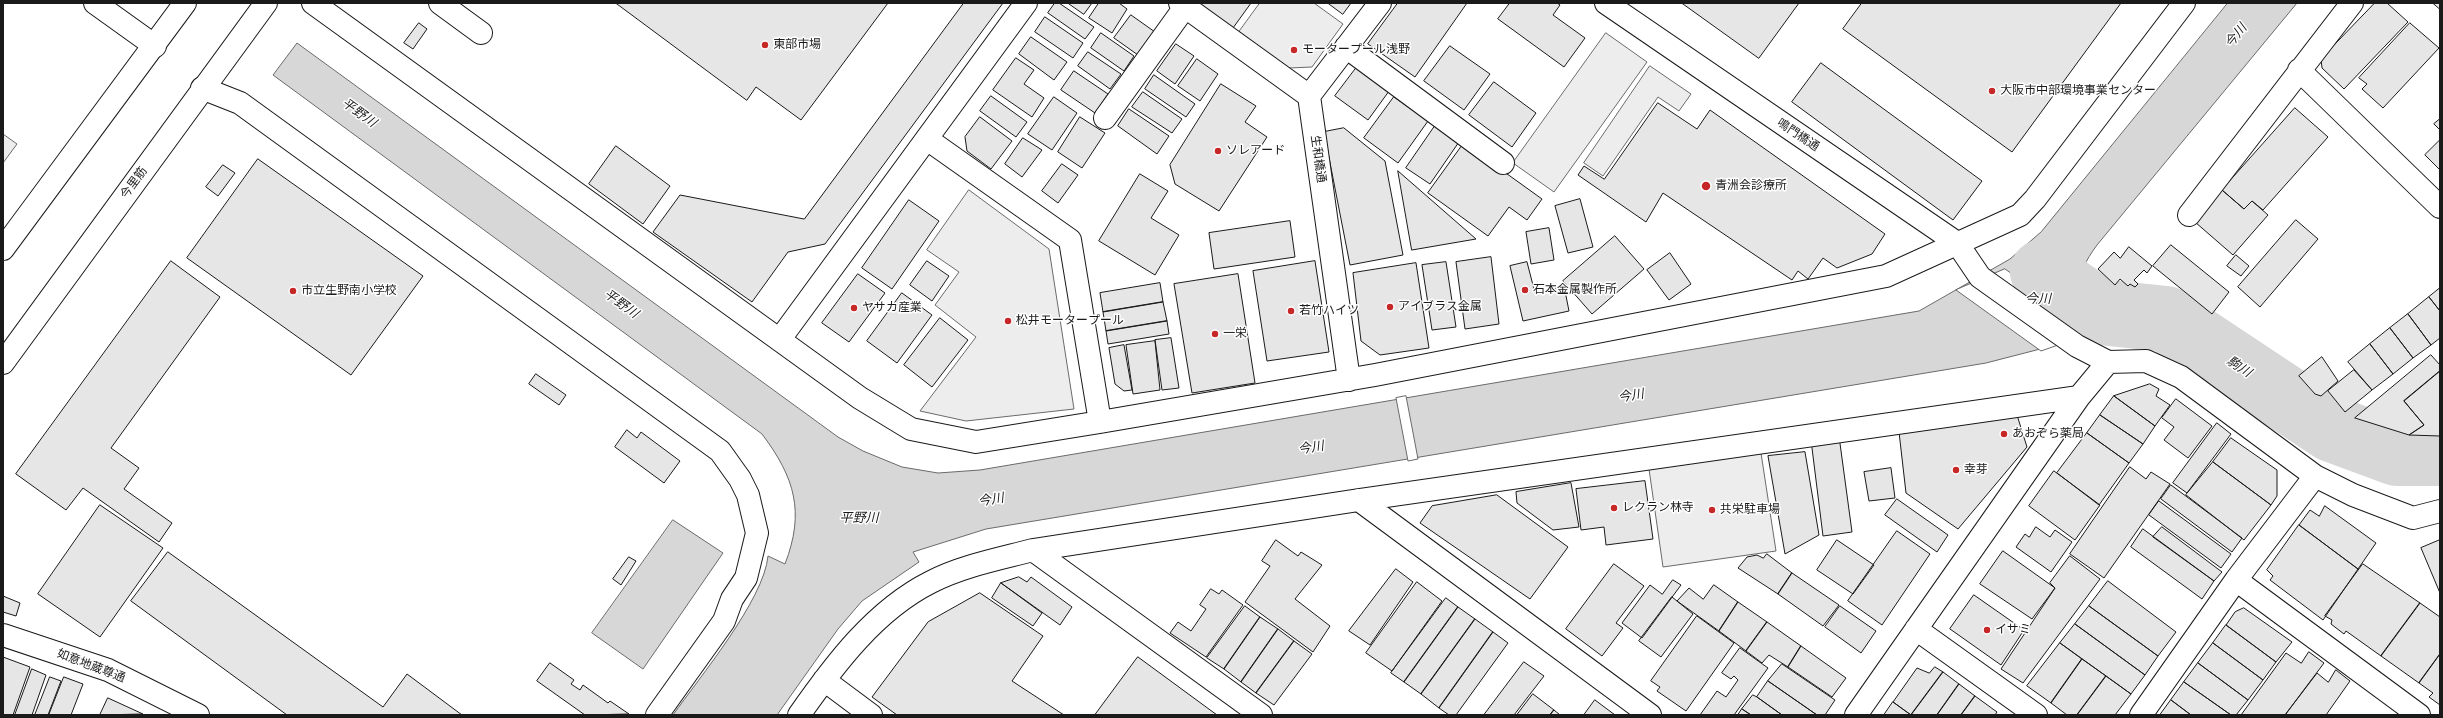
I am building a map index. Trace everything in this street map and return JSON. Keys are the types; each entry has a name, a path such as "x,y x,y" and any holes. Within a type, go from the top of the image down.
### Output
{"street":[{"path":"95,3 160,38"},
{"path":"3,249 185,3"},
{"name":"今里筋","path":"3,363 202,88 266,3"},
{"path":"313,3 860,398 911,429 976,442 1349,380 1886,276 2020,215 2184,3"},
{"path":"440,3 481,33"},
{"path":"780,339 1026,3"},
{"path":"1105,118 1182,5 1309,96 1380,3"},
{"name":"鳴門橋通","path":"1606,3 1958,244 1980,277 2077,346 2108,362"},
{"path":"2189,215 2352,3"},
{"path":"1346,47 1503,163"},
{"path":"2299,70 2440,207"},
{"path":"202,88 240,103 720,451 728,462 740,479 748,495 757,533 746,578 732,599 724,621 657,715"},
{"name":"生和橋通","path":"1309,96 1349,380"},
{"path":"927,138 1070,240 1100,422"},
{"path":"1856,715 2079,397 2108,362 2146,361 2181,377 2315,476 2352,495 2413,518 2440,511"},
{"path":"799,715 824,680 868,628 931,582 981,564 1033,550 1393,495 2079,397"},
{"path":"2140,715 2236,580 2315,476"},
{"path":"1359,500 1650,715"},
{"path":"1033,550 1261,715"},
{"path":"2236,580 2419,715"},
{"path":"1916,629 2036,715"},
{"name":"如意地蔵尊通","path":"3,635 108,670 198,715"},
{"path":"824,680 871,715"}],"shaded area":[{"name":"モータープール浅野","path":"1260,3 1314,3 1343,24 1312,67 1289,68 1239,32"},
{"path":"1606,33 1647,62 1554,192 1513,163"},
{"path":"1650,66 1691,94 1679,111 1658,97 1603,176 1584,163"},
{"path":"3,134 17,144 3,163"},
{"name":"松井モータープール","path":"969,190 1049,249 1074,409 966,421 920,411 976,337 935,305 959,272 927,250"},
{"name":"共栄駐車場","path":"1761,453 1776,551 1663,567 1649,469"}],"water":[{"name":"今川","path":"2228,3 2297,3 2097,245 2089,257 2082,274 2083,281 2093,293 2114,306 2117,322 2048,347 1986,363 986,529 913,552 919,562 862,601 838,629 777,715 673,715 729,638 743,616 764,574 768,556 785,564 791,545 794,528 795,512 793,496 789,481 782,466 762,434 273,75 297,43 838,437 863,451 902,467 938,473 980,470 1919,311 2010,259 2041,232"},
{"path":"673,520 723,553 643,669 592,633"}],"pier":[{"path":"2005,269 2095,332 2041,351 1956,290"},
{"path":"1406,396 1418,459 1408,461 1396,398"}],"building":[{"name":"東部市場","path":"616,3 888,3 801,120 756,87 747,100"},
{"path":"964,3 1003,3 825,244 788,252 752,302 653,232 680,195 804,219"},
{"path":"1055,3 1059,3 1094,27 1085,39 1048,13"},
{"path":"1068,3 1092,3 1084,14"},
{"path":"1099,3 1119,3 1127,9 1112,33 1089,18"},
{"path":"1198,3 1251,3 1233,28"},
{"path":"1328,3 1351,3 1343,14"},
{"path":"1398,3 1467,3 1415,77 1368,44"},
{"path":"1510,3 1557,3 1560,5 1553,15 1585,38 1564,67 1498,19"},
{"path":"1682,3 1799,3 1759,58"},
{"name":"大阪市中部環境事業センター","path":"1862,3 2121,3 2012,152 1843,29"},
{"path":"2375,3 2387,3 2408,22 2344,89 2322,68 2321,59"},
{"path":"2433,3 2440,3 2440,9"},
{"path":"1131,15 1155,32 1138,55 1114,38"},
{"path":"1045,17 1083,43 1073,58 1035,32"},
{"path":"419,23 427,29 413,49 404,43"},
{"path":"2410,23 2439,48 2383,108 2362,89 2367,84 2359,78"},
{"path":"1101,33 1134,56 1124,71 1091,48"},
{"path":"1031,37 1067,62 1054,80 1019,54"},
{"path":"1176,44 1194,56 1175,84 1157,71"},
{"path":"1450,46 1490,74 1464,110 1424,81"},
{"path":"1088,52 1121,74 1110,89 1078,66"},
{"path":"1016,58 1034,70 1024,84 1044,98 1032,117 993,90"},
{"path":"1197,59 1218,74 1200,101 1178,86"},
{"path":"1360,63 1392,87 1368,120 1335,96"},
{"path":"1821,63 1982,181 1953,220 1792,102"},
{"path":"1074,71 1108,94 1095,113 1061,90"},
{"path":"1154,75 1195,104 1186,117 1145,89"},
{"path":"1494,82 1536,113 1512,147 1469,115"},
{"name":"ソレアード","path":"1221,84 1256,106 1245,122 1267,137 1219,211 1175,184 1170,165"},
{"path":"1143,92 1182,119 1172,133 1132,107"},
{"path":"991,96 1027,122 1016,137 980,111"},
{"path":"1054,97 1077,113 1052,150 1028,134"},
{"path":"1394,97 1428,121 1398,163 1364,138"},
{"name":"青洲会診療所","path":"1658,103 1697,129 1710,110 1885,234 1872,254 1837,268 1823,258 1808,279 1798,271 1792,280 1663,193 1646,222 1578,175 1584,166 1604,179"},
{"path":"2295,108 2328,137 2263,210 2252,201 2244,209 2222,190"},
{"path":"1129,109 1169,136 1157,154 1118,126"},
{"path":"980,117 1012,141 991,169 967,151 965,137"},
{"path":"1080,117 1105,133 1082,168 1058,152"},
{"path":"2440,119 2440,130 2434,124"},
{"path":"1437,123 1461,139 1430,184 1406,168"},
{"path":"1344,128 1385,161 1403,255 1350,265 1324,132"},
{"path":"1023,138 1042,150 1022,177 1005,164"},
{"path":"2440,140 2440,170 2425,155"},
{"path":"1464,143 1542,199 1527,220 1509,207 1488,236 1428,193"},
{"path":"616,146 670,186 643,224 589,184"},
{"path":"258,159 423,276 351,375 187,258"},
{"path":"1062,164 1078,175 1058,203 1042,191"},
{"path":"223,165 235,173 218,196 206,187"},
{"path":"1398,171 1476,239 1412,250"},
{"path":"1140,174 1168,191 1151,218 1179,235 1155,275 1099,241"},
{"path":"2222,190 2244,209 2252,201 2268,215 2233,255 2195,222"},
{"path":"1580,199 1593,247 1568,253 1555,206"},
{"path":"909,200 939,221 892,289 862,268"},
{"path":"2296,220 2318,239 2260,307 2238,287"},
{"path":"1290,221 1295,257 1214,269 1209,233"},
{"path":"1549,228 1554,260 1531,264 1526,232"},
{"path":"1615,236 1644,269 1592,314 1563,281"},
{"path":"2171,245 2229,292 2212,314 2153,266"},
{"path":"2129,247 2152,266 2147,273 2144,270 2134,280 2138,284 2135,287 2130,284 2128,286 2120,279 2115,285 2098,269 2114,252 2120,258"},
{"path":"1670,253 1691,284 1669,300 1647,270"},
{"path":"2236,255 2249,266 2241,276 2227,266"},
{"path":"1491,257 1499,324 1465,329 1456,262"},
{"path":"171,261 220,297 111,448 139,468 124,489 172,523 159,542 83,488 66,510 16,474"},
{"path":"927,261 949,276 932,301 910,285"},
{"name":"若竹ハイツ","path":"1315,261 1329,352 1267,361 1253,271"},
{"path":"1446,262 1456,327 1432,330 1422,265"},
{"name":"石本金属製作所","path":"1527,262 1535,293 1564,286 1569,311 1523,321 1510,266"},
{"name":"アイブラス金属","path":"1416,263 1429,348 1380,355 1361,341 1353,273"},
{"name":"ヤサカ産業","path":"858,274 885,293 849,342 822,323"},
{"name":"一栄","path":"1238,274 1255,383 1192,393 1174,284"},
{"path":"1160,283 1163,302 1103,312 1100,293"},
{"path":"2440,288 2440,311 2429,297"},
{"path":"902,293 932,315 897,363 867,341"},
{"path":"2429,297 2440,311 2440,338 2431,345 2408,314"},
{"path":"1163,302 1167,321 1106,331 1103,312"},
{"path":"2408,314 2431,345 2413,358 2390,328"},
{"path":"940,318 968,340 932,387 904,365"},
{"path":"1167,321 1169,334 1108,344 1106,331"},
{"path":"2390,328 2413,358 2393,374 2370,344"},
{"path":"1171,338 1179,388 1162,390 1155,340"},
{"path":"1155,341 1160,390 1133,394 1126,345"},
{"path":"2370,344 2393,374 2372,390 2348,362"},
{"path":"1124,345 1132,390 1124,391 1115,384 1109,348"},
{"path":"2431,355 2440,365 2440,371 2404,401 2424,425 2409,435 2355,418"},
{"path":"2322,357 2338,381 2321,396 2315,394 2299,376"},
{"path":"2354,370 2372,390 2345,412 2328,391"},
{"path":"2440,371 2440,436 2409,435 2424,425 2404,401"},
{"path":"536,374 566,395 559,405 529,384"},
{"path":"2150,384 2159,389 2156,396 2170,405 2155,426 2114,396"},
{"path":"2114,396 2155,426 2143,444 2100,415"},
{"path":"2176,399 2212,426 2188,458 2164,440 2174,427 2162,418"},
{"name":"幸芽","path":"2017,415 2027,447 1958,529 1906,493 1899,432"},
{"path":"2100,415 2143,444 2129,463 2087,433"},
{"path":"2217,423 2231,434 2187,493 2173,483"},
{"path":"627,430 637,438 641,432 680,461 664,483 615,447"},
{"path":"2087,433 2129,463 2099,505 2057,473"},
{"path":"1839,436 1852,532 1823,536 1811,440"},
{"path":"2231,438 2277,470 2277,496 2271,505 2213,462"},
{"path":"1805,452 1819,535 1785,554 1768,456"},
{"path":"2213,462 2271,505 2244,540 2186,495"},
{"path":"2130,467 2146,479 2151,472 2170,484 2104,578 2070,554"},
{"path":"1891,468 1895,498 1869,501 1864,472"},
{"path":"2054,471 2100,505 2075,540 2029,506"},
{"name":"レクラン林寺","path":"1645,481 1653,539 1606,545 1604,527 1581,530 1576,489"},
{"path":"1571,483 1579,527 1553,530 1517,503 1516,492"},
{"path":"2171,485 2242,538 2232,552 2161,499"},
{"path":"1497,495 1568,547 1530,599 1420,523 1432,506"},
{"path":"1897,499 1948,535 1937,552 1885,515"},
{"path":"2159,501 2231,554 2221,568 2149,515"},
{"path":"100,505 163,548 100,637 38,594"},
{"path":"2325,506 2376,543 2358,569 2299,525 2310,510 2319,516"},
{"path":"2299,525 2358,569 2323,620 2270,580 2273,576 2267,570"},
{"path":"2036,527 2050,537 2055,530 2072,542 2051,572 2016,547 2025,534 2029,537"},
{"path":"2162,527 2222,572 2214,581 2153,537"},
{"path":"2143,529 2214,581 2202,599 2131,547"},
{"path":"1897,531 1930,554 1882,625 1848,601"},
{"path":"1276,540 1298,556 1301,552 1322,565 1295,599 1330,626 1313,652 1245,602 1270,566 1262,561"},
{"path":"1837,540 1874,565 1853,594 1817,570"},
{"path":"2440,540 2440,593 2421,548"},
{"path":"2003,551 2055,588 2032,619 1980,584"},
{"path":"168,552 383,707 407,674 462,715 287,715 131,601"},
{"path":"1767,554 1792,573 1778,594 1738,568 1747,557 1757,555 1763,558"},
{"path":"2070,556 2100,579 2023,683 2001,669 2055,588 2050,583"},
{"path":"629,557 636,561 621,585 613,579"},
{"path":"1614,564 1644,586 1616,623 1623,628 1602,656 1566,629"},
{"path":"2363,564 2420,603 2381,656 2346,631 2344,634 2331,624 2332,620 2325,616"},
{"path":"1396,569 1413,582 1370,645 1349,631"},
{"path":"1792,573 1839,605 1823,626 1778,594"},
{"path":"1019,577 1027,582 1031,577 1072,607 1060,625 1001,583"},
{"path":"1673,580 1681,585 1642,638 1622,623 1650,585 1662,594"},
{"path":"2108,581 2176,632 2158,656 2089,606"},
{"path":"1417,582 1442,601 1392,671 1366,653"},
{"path":"1001,583 1042,613 1033,626 992,598"},
{"path":"1714,585 1738,602 1719,631 1677,601 1689,588 1703,599"},
{"path":"1211,589 1219,594 1222,590 1243,605 1206,657 1170,633 1178,622 1191,631 1206,609 1200,605"},
{"path":"980,593 1043,636 1012,681 1064,715 897,715 872,697 928,622"},
{"name":"イサミ","path":"1974,595 2024,630 2001,665 1950,629"},
{"path":"3,596 20,603 16,616 3,612"},
{"path":"1672,597 1693,614 1661,657 1639,641"},
{"path":"1446,598 1458,607 1404,682 1391,673"},
{"path":"1738,602 1767,622 1746,651 1719,631"},
{"path":"2420,603 2440,617 2440,654 2419,683 2381,656"},
{"path":"1245,606 1260,617 1224,669 1207,658"},
{"path":"1840,606 1876,631 1861,653 1825,627"},
{"path":"2089,606 2158,656 2145,675 2075,624"},
{"path":"1458,607 1475,619 1421,694 1404,682"},
{"path":"2244,608 2292,642 2276,662 2226,625 2235,612"},
{"path":"1697,616 1734,643 1686,711 1657,691 1660,687 1651,681"},
{"path":"1260,617 1278,629 1241,682 1224,669"},
{"path":"1475,619 1493,632 1439,708 1421,694"},
{"path":"1767,622 1801,646 1788,667 1769,655 1762,663 1746,651"},
{"path":"2075,624 2145,675 2131,694 2060,643"},
{"path":"2226,625 2276,662 2263,680 2213,643"},
{"path":"1278,629 1294,641 1256,693 1241,682"},
{"path":"1493,632 1508,643 1456,715 1449,715 1439,708"},
{"path":"1294,641 1312,654 1274,705 1256,693"},
{"path":"2060,643 2082,659 2051,703 2027,686"},
{"path":"2213,643 2263,680 2248,700 2198,663"},
{"path":"1801,646 1846,678 1832,697 1788,667"},
{"path":"1740,648 1768,668 1734,715 1700,715 1717,691 1726,697 1738,680 1734,676 1731,679 1722,673"},
{"path":"2309,652 2324,663 2285,715 2241,715 2286,653 2301,663"},
{"path":"2440,654 2440,705 2429,697 2433,693 2419,683"},
{"path":"3,657 30,667 13,715 3,715"},
{"path":"1138,657 1217,715 1095,715"},
{"path":"2082,659 2106,676 2077,715 2067,715 2051,703"},
{"path":"1524,662 1544,676 1514,715 1484,715"},
{"path":"550,663 574,680 571,684 580,690 583,685 608,703 610,701 629,714 585,715 537,681"},
{"path":"2198,663 2248,700 2236,715 2231,715 2184,682"},
{"path":"1782,664 1835,700 1825,715 1817,715 1768,681"},
{"path":"1935,667 1943,672 1911,715 1893,702 1917,668 1929,673"},
{"path":"32,669 46,675 32,715 15,715"},
{"path":"2336,670 2350,681 2326,715 2285,715 2317,673 2328,682"},
{"path":"1943,672 1959,684 1937,715 1911,715"},
{"path":"2106,676 2131,694 2115,715 2077,715"},
{"path":"50,677 61,681 48,715 35,715"},
{"path":"64,677 83,684 71,715 49,715"},
{"path":"1768,681 1817,715 1782,715 1757,697"},
{"path":"2184,682 2231,715 2191,715 2171,700"},
{"path":"1959,684 1975,696 1961,715 1937,715"},
{"path":"1533,694 1554,710 1550,715 1517,715"},
{"path":"1753,695 1782,715 1751,715 1742,709"},
{"path":"1975,696 1997,712 1995,715 1961,715"},
{"path":"108,698 143,714 100,715"},
{"path":"1595,700 1615,715 1584,715"},
{"path":"2171,700 2191,715 2160,715"},
{"path":"1893,702 1911,715 1884,715"},
{"path":"1742,709 1751,715 1738,715"},
{"path":"1554,710 1560,715 1550,715"}],"waterway":[{"name":"駒川","path":"2043,272 2100,312 2166,319 2332,429 2397,453 2440,453"}],"place":[{"name":"東部市場","path":"765,45"},
{"name":"モータープール浅野","path":"1294,50"},
{"name":"大阪市中部環境事業センター","path":"1992,91"},
{"name":"ソレアード","path":"1218,151"},
{"name":"青洲会診療所","path":"1706,186"},
{"name":"石本金属製作所","path":"1525,290"},
{"name":"市立生野南小学校","path":"293,291"},
{"name":"アイブラス金属","path":"1390,307"},
{"name":"ヤサカ産業","path":"854,308"},
{"name":"若竹ハイツ","path":"1291,311"},
{"name":"松井モータープール","path":"1008,321"},
{"name":"一栄","path":"1215,334"},
{"name":"あおぞら薬局","path":"2004,434"},
{"name":"幸芽","path":"1956,470"},
{"name":"レクラン林寺","path":"1614,508"},
{"name":"共栄駐車場","path":"1712,510"},
{"name":"イサミ","path":"1987,630"}],"water label":[{"name":"平野川","path":"359,113"},
{"name":"平野川","path":"621,304"},
{"name":"平野川","path":"859,518"}]}
